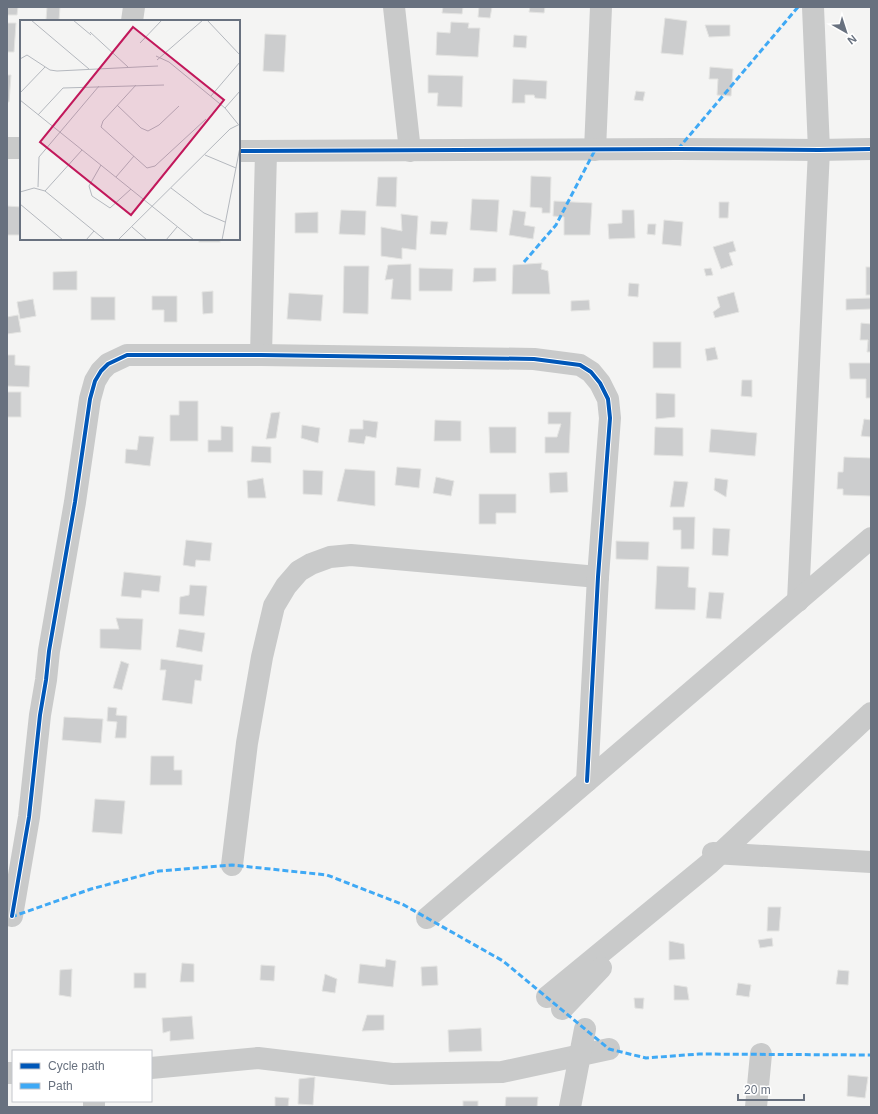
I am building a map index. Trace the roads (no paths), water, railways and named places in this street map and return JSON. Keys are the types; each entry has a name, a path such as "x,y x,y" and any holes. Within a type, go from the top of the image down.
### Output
{"street":[{"path":"132,20 134,7"},
{"path":"394,7 410,150"},
{"path":"595,150 601,7"},
{"path":"798,601 819,150 813,7"},
{"path":"7,148 20,148"},
{"path":"240,151 871,149"},
{"path":"261,355 266,152"},
{"path":"12,916 29,817 40,715 49,651 75,502 90,399 95,381 101,371 108,364 127,355 261,355 534,359 580,365 592,372 600,383 608,399 610,418 598,577 587,781"},
{"path":"427,918 871,538"},
{"path":"232,865 247,744 262,657 274,606 286,586 299,571 311,564 330,557 351,555 598,577"},
{"path":"871,713 710,863 554,1003 713,852 871,863"},
{"path":"710,863 871,863"},
{"path":"570,1107 585,1029"},
{"path":"152,1068 258,1058 392,1074 502,1072 609,1049"},
{"path":"756,1107 761,1054"}]}
